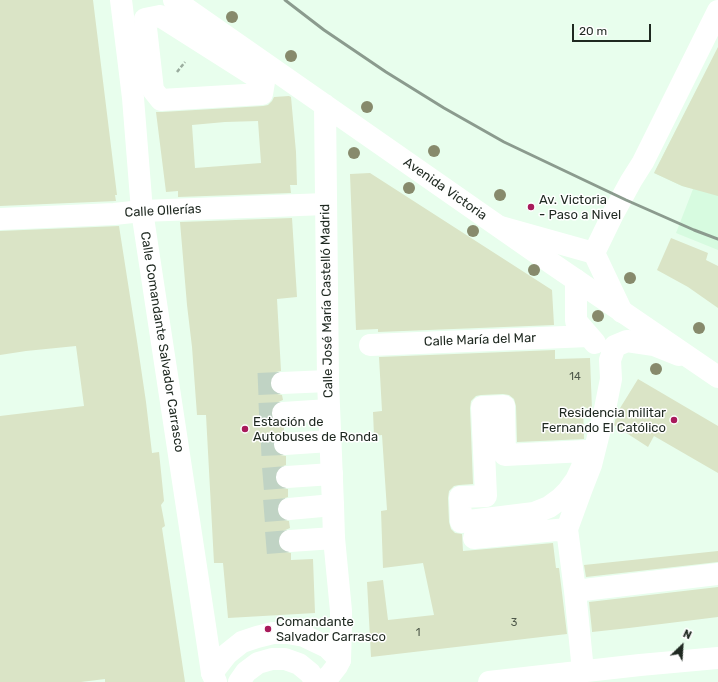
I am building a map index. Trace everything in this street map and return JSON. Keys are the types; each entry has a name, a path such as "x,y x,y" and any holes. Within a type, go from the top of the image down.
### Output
{"street":[{"name":"Calle Comandante Salvador Carrasco","path":"122,0 133,98 142,211 214,677"},
{"name":"Avenida Victoria","path":"174,0 622,312 718,377"},
{"path":"594,254 613,214 643,162 718,11"},
{"path":"160,16 264,82 262,94 161,100 153,90 145,19 160,16"},
{"name":"Calle José María Castelló Madrid","path":"325,105 328,381 332,505 341,611 340,660"},
{"name":"Calle Ollerías","path":"0,219 114,214 142,211 326,204"},
{"path":"498,226 594,254 622,312"},
{"path":"576,280 576,321 610,360"},
{"name":"Calle María del Mar","path":"370,345 589,336"},
{"path":"583,671 567,529 591,465 605,410 611,379 610,360 615,346 627,341 654,345 696,362"},
{"path":"282,383 328,381"},
{"path":"504,406 505,455 585,451 582,467 576,480 568,492 549,507 534,513 468,530 460,497 486,496 482,407 504,406"},
{"path":"283,413 329,410"},
{"path":"285,444 330,441"},
{"path":"287,477 332,474"},
{"path":"289,509 332,505"},
{"path":"468,530 567,529"},
{"path":"290,541 334,538"},
{"path":"575,591 718,574"},
{"path":"214,677 227,654 242,642 273,633 288,633 304,636 327,647 340,660 330,675 322,682"},
{"path":"489,682 718,658"},
{"path":"239,682 246,672 258,663 272,659 285,659 299,664 310,673 316,682"}],"shaded area":[{"path":"718,48 718,250 676,233 693,189 682,186 654,173"}],"building":[{"path":"0,0 93,0 117,195 115,195 116,201 0,206"},
{"path":"718,47 718,196 682,186 654,173"},
{"path":"274,97 291,97 296,152 297,185 290,185 291,193 178,197 178,191 166,192 156,112 263,106 268,105","holes":["258,121 261,163 195,168 192,125"]},
{"path":"370,173 552,290 554,325 378,332 378,329 356,330 350,174"},
{"path":"292,218 297,297 277,299 281,371 276,372 271,377 270,383 272,390 277,394 282,395 283,400 276,403 272,408 271,413 273,420 278,424 284,425 284,432 278,434 274,439 273,444 275,451 280,455 286,456 286,465 280,467 276,472 275,477 277,484 282,488 288,489 288,497 282,499 278,503 277,510 279,516 283,520 289,521 290,528 283,531 279,535 278,541 280,548 285,552 291,553 291,560 313,559 315,613 228,618 223,563 214,563 206,415 197,415 180,222"},
{"path":"119,226 146,402 152,453 159,452 164,501 161,505 165,526 162,528 185,682 105,682 105,679 81,682 0,682 0,416 84,406 76,346 0,355 0,231"},
{"path":"671,238 708,253 706,260 718,266 718,308 688,287 657,270"},
{"path":"555,350 555,359 590,358 592,411 583,406 584,439 517,442 516,406 514,399 509,395 503,394 476,396 471,401 470,408 473,484 454,486 449,491 449,522 451,529 455,533 462,534 463,551 553,543 556,568 559,568 567,634 371,657 367,582 383,580 388,620 434,615 423,563 383,568 381,511 387,510 382,435 374,436 373,412 382,411 379,357"},
{"name":"Residencia militar Fernando El Católico","path":"638,379 718,426 718,473 654,436 648,447 614,425 617,413"},
{"path":"718,551 718,562 586,577 584,565"},
{"path":"718,587 718,617 592,632 589,602"}],"tunnel":[{"path":"258,384 282,383"},
{"path":"259,414 283,413"},
{"path":"261,445 285,444"},
{"path":"263,479 287,477"},
{"path":"264,511 289,509"},
{"path":"266,543 290,541"}],"railway":[{"path":"285,0 324,30 386,72 444,108 504,142 626,200 718,239"}],"place":[{"name":"Av. Victoria - Paso a Nivel","path":"531,207"},
{"name":"Residencia militar Fernando El Católico","path":"674,420"},
{"name":"Estación de Autobuses de Ronda","path":"245,429"},
{"name":"Comandante Salvador Carrasco","path":"268,629"}]}
